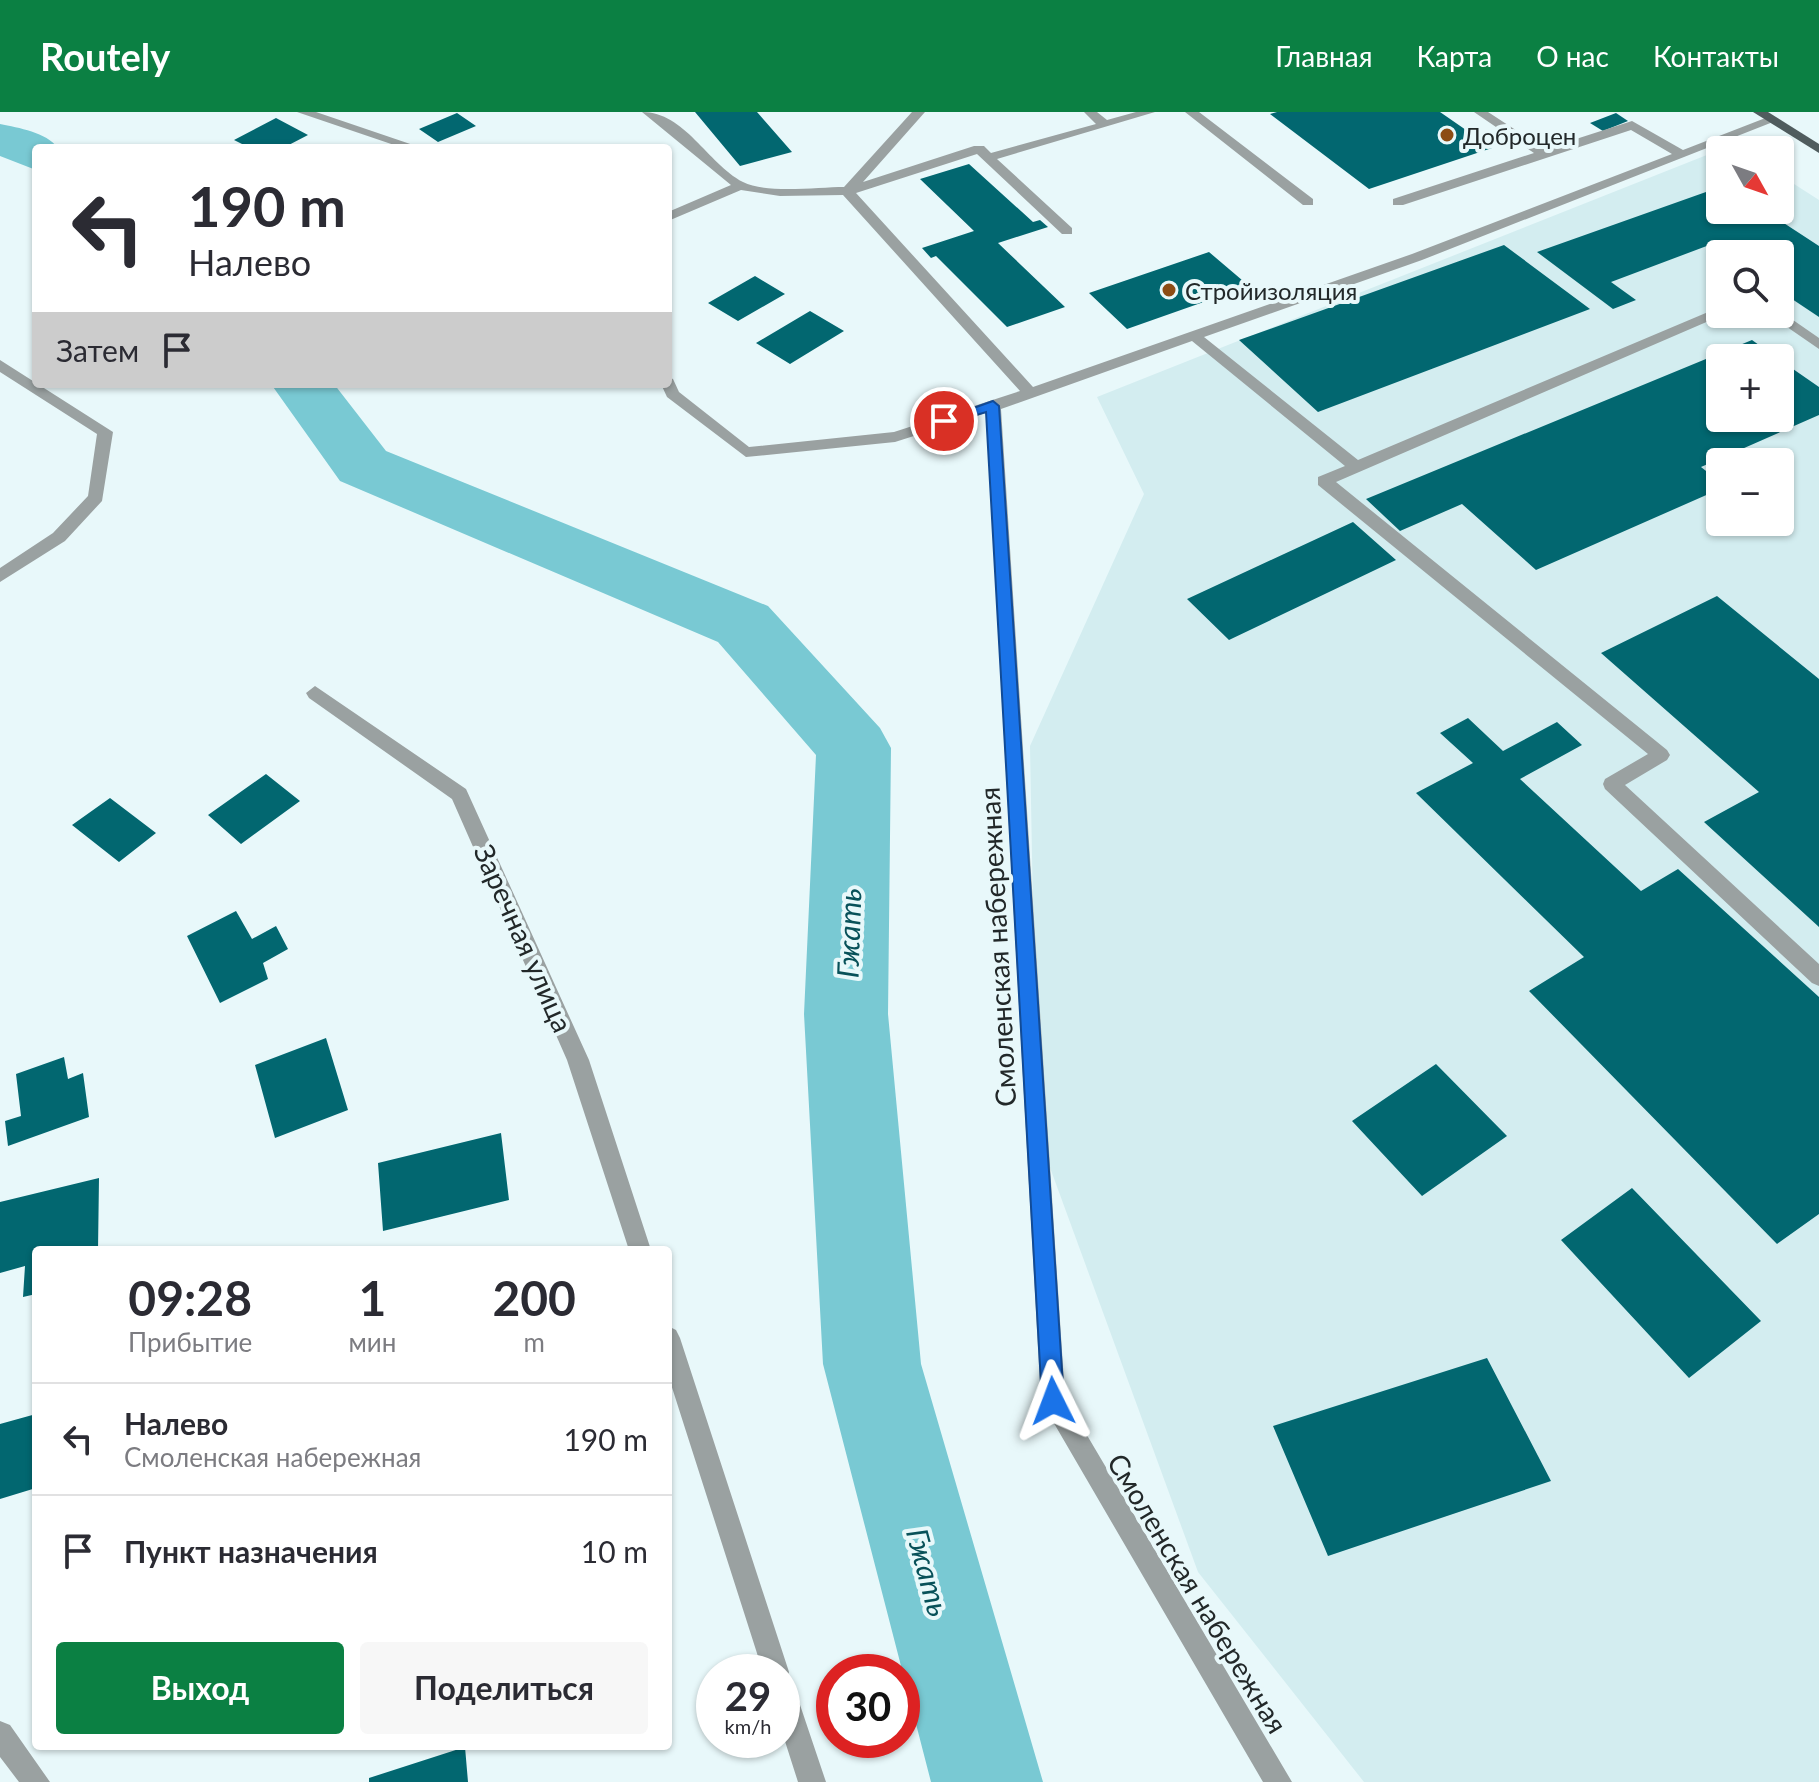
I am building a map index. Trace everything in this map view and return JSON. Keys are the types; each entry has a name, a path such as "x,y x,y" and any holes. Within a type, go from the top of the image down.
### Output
{"main road":[{"path":"1759,112 1819,149"}],"street":[{"path":"303,112 403,144"},
{"path":"648,112 659,117 740,186"},
{"path":"847,191 919,112"},
{"path":"1090,112 1105,125"},
{"path":"987,158 1149,112"},
{"path":"1191,112 1308,202"},
{"path":"1480,112 1544,154"},
{"path":"670,388 672,394 746,452 895,437 993,406 1417,257 1772,120"},
{"path":"1398,202 1632,125 1682,155"},
{"path":"672,215 740,186 780,192 847,191 979,149 1067,231"},
{"path":"847,191 1030,393"},
{"path":"1706,317 1324,481 1661,755 1612,784 1819,977"},
{"path":"1794,327 1819,345"},
{"path":"1193,335 1358,468"},
{"path":"0,365 32,385"},
{"path":"0,576 59,537 96,497 105,432 36,388"},
{"name":"Смоленская набережная","path":"993,406 1053,1401 1278,1782"},
{"name":"Заречная улица","path":"315,693 459,794 578,1060 639,1246"},
{"path":"672,1350 770,1654"},
{"path":"0,1735 36,1782"},
{"path":"800,1745 812,1782"}],"shaded area":[{"path":"1706,155 1706,224 1794,224 1794,184 1819,200 1819,1782 1364,1782 1198,1572 1037,1132 1030,746 1144,494 1097,397"}],"building":[{"path":"695,112 757,112 792,152 740,166"},
{"path":"1440,112 1492,148 1369,189 1270,114"},
{"path":"457,113 476,126 438,142 419,129"},
{"path":"1616,113 1628,121 1603,131 1590,123"},
{"path":"276,118 308,135 291,144 242,144 234,140"},
{"path":"969,164 1033,222 1040,220 1048,227 998,243 1065,307 1007,327 936,256 931,258 922,248 974,231 920,179"},
{"path":"1706,192 1706,224 1785,224 1819,246 1819,317 1794,300 1794,240 1706,240 1706,246 1611,282 1636,300 1613,309 1537,252"},
{"path":"1504,245 1590,309 1318,412 1239,340"},
{"name":"Стройизоляция","path":"1209,252 1249,286 1127,329 1089,293"},
{"path":"755,276 785,294 738,321 708,303"},
{"path":"810,311 844,331 790,364 756,343"},
{"path":"1706,359 1706,432 1780,432 1744,448 1706,448 1706,465 1701,467 1706,471 1706,495 1536,570 1462,504 1400,531 1366,499"},
{"path":"1794,370 1819,387 1819,415 1794,426"},
{"path":"1353,522 1396,560 1229,640 1187,599"},
{"path":"1717,596 1819,679 1819,927 1704,822 1759,792 1601,653"},
{"path":"1468,718 1503,751 1557,722 1582,745 1520,779 1641,891 1678,869 1819,997 1819,1214 1777,1244 1529,991 1584,957 1416,793 1473,763 1440,733"},
{"path":"266,774 300,801 241,844 208,815"},
{"path":"110,798 156,833 119,862 72,825"},
{"path":"236,911 252,939 276,926 288,949 263,963 268,979 220,1003 187,936"},
{"path":"326,1038 348,1110 275,1138 255,1065"},
{"path":"64,1057 68,1079 83,1073 89,1117 8,1146 5,1121 21,1116 16,1074"},
{"path":"1436,1064 1507,1136 1422,1196 1352,1121"},
{"path":"501,1133 509,1200 383,1231 378,1163"},
{"path":"99,1178 98,1246 32,1246 32,1295 23,1297 25,1266 0,1273 0,1202"},
{"path":"1632,1188 1761,1321 1689,1378 1561,1240"},
{"path":"1487,1358 1551,1481 1328,1556 1273,1426"},
{"path":"32,1415 32,1489 0,1499 0,1424"},
{"path":"456,1750 465,1750 468,1782 369,1782 369,1778"}],"waterway":[{"name":"Гжать","path":"0,140 32,152"},
{"name":"Гжать","path":"305,388 363,466 743,624 854,748 846,1014 872,1364 987,1782"}],"place":[{"name":"Доброцен","path":"1447,135"},
{"name":"Стройизоляция","path":"1169,290"}],"route":[{"path":"944,421 993,406 1053,1401"}]}
